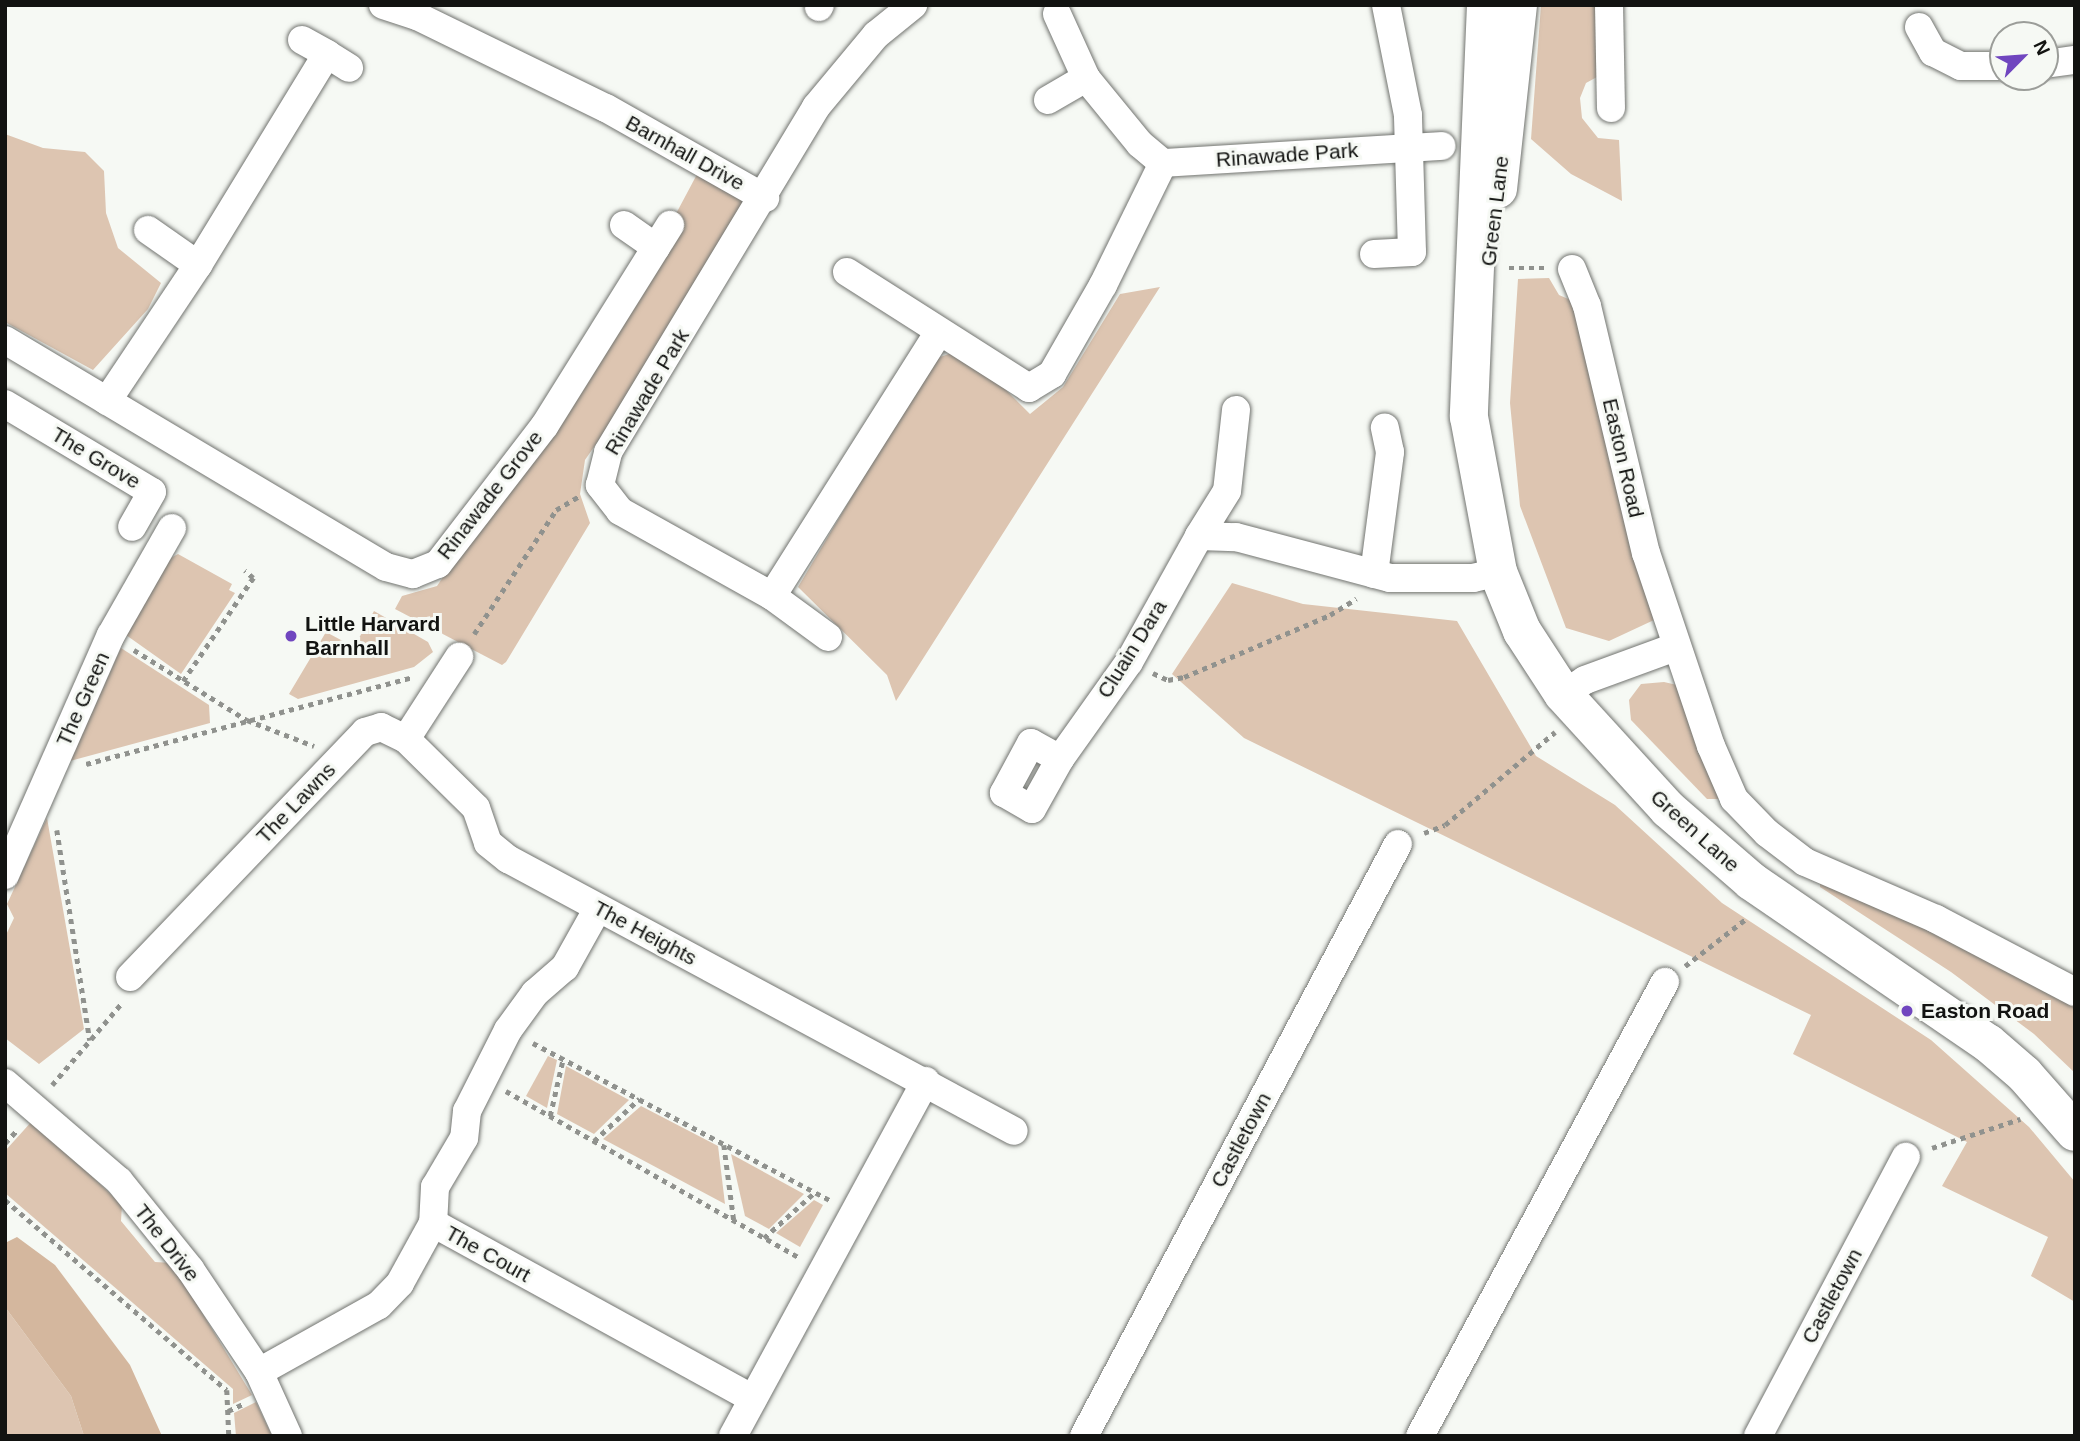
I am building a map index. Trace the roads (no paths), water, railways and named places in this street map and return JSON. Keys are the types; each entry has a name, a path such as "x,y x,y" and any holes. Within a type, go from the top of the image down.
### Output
{"street":[{"name":"Barnhall Drive","path":"383,5 420,11 606,108 765,198 816,107 876,35 913,5"},
{"path":"1374,254 1412,252 1410,146 1385,5"},
{"path":"1609,5 1611,108"},
{"name":"Green Lane","path":"1495,10 1469,416 1498,572 1522,631 1561,712 1751,881 1988,1043 2024,1074 2075,1132"},
{"path":"847,272 1029,388 1052,374 1103,285 1163,163 1140,144 1086,78 1058,14"},
{"path":"1919,27 1933,52 1961,66 1989,66"},
{"path":"107,401 338,61 302,40"},
{"path":"1048,100 1086,78"},
{"name":"Rinawade Park","path":"1163,163 1441,146"},
{"name":"Rinawade Park","path":"765,198 608,452 600,485 620,512 772,596"},
{"name":"Rinawade Grove","path":"5,340 386,567 413,574 438,564 545,425 663,236 624,225"},
{"path":"148,230 198,265"},
{"name":"Easton Road","path":"1572,269 1587,306 1646,553 1675,647 1734,799 1783,847 1805,862 1936,919 2075,992"},
{"path":"828,637 772,596 939,332"},
{"name":"The Grove","path":"5,404 152,492 132,527"},
{"name":"Cluain Dara","path":"1060,759 1125,667 1227,491 1236,410"},
{"path":"1382,576 1390,452 1385,428"},
{"name":"The Green","path":"5,875 111,635 172,528"},
{"path":"1199,536 1236,537 1382,576 1473,578 1498,572"},
{"path":"1561,712 1585,680 1675,647"},
{"path":"406,739 459,657"},
{"name":"The Lawns","path":"130,977 365,732 381,727 406,739"},
{"name":"The Heights","path":"406,739 476,808 488,843 598,908 926,1081 1014,1131"},
{"name":"Castletown","path":"1084,1436 1398,844"},
{"name":"The Court","path":"598,908 565,967 535,993 508,1030 467,1111 464,1138 435,1187 433,1223 753,1399"},
{"path":"1420,1436 1665,982"},
{"path":"733,1436 926,1081"},
{"name":"The Drive","path":"5,1083 119,1181 190,1269 259,1372 288,1436"},
{"name":"Castletown","path":"1758,1436 1906,1157"},
{"path":"259,1372 379,1305 400,1283 433,1223"}],"place":[{"name":"Little Harvard Barnhall","path":"291,636"},
{"name":"Easton Road","path":"1907,1011"}]}
